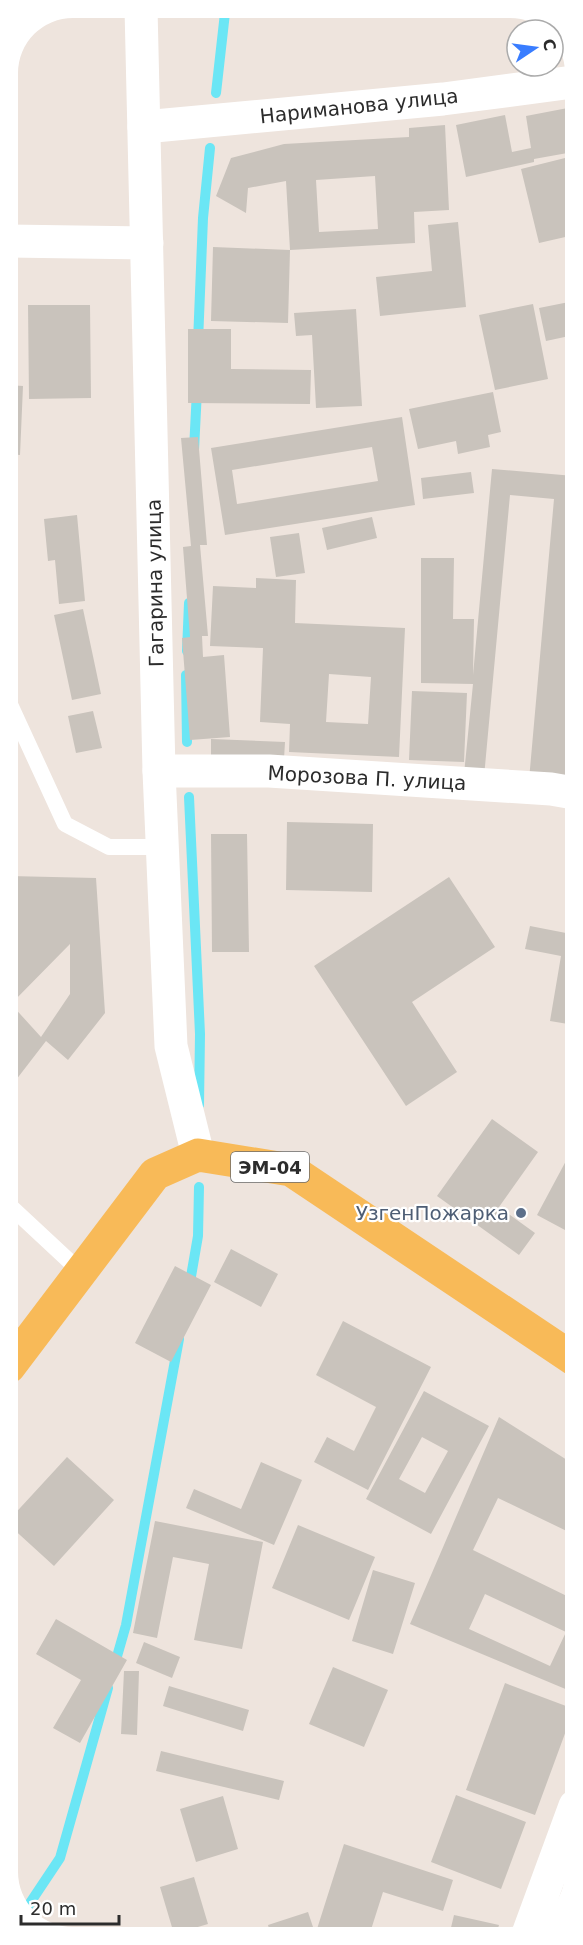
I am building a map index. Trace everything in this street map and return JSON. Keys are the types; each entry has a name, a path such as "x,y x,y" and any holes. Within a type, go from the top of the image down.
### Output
{"main road":[{"path":"18,1355 154,1174 198,1155"},
{"name":"ЭМ-04","path":"198,1155 291,1170 565,1353"}],"street":[{"name":"Гагарина улица","path":"141,18 159,771 171,1046 198,1155"},
{"name":"Нариманова улица","path":"144,127 443,99 565,83"},
{"path":"18,241 147,243"},
{"name":"Морозова П. улица","path":"159,771 269,771 565,791"},
{"path":"533,1921 565,1833"}],"lane":[{"path":"18,722 65,824 109,847 162,847"},
{"path":"18,1213 81,1272"}],"building":[{"path":"565,109 565,153 466,177 456,125 505,115 512,152 531,148 526,116"},
{"path":"445,125 449,210 414,212 415,243 290,250 286,181 248,188 246,213 216,196 231,158 284,144 409,137 409,128","holes":["375,176 378,229 319,232 316,180"]},
{"path":"565,158 565,237 539,243 521,169"},
{"path":"458,222 466,307 380,316 376,277 432,271 428,225"},
{"path":"213,247 290,250 288,323 211,321"},
{"path":"565,303 565,337 546,341 539,308"},
{"path":"533,304 548,379 495,390 479,315"},
{"path":"28,305 90,305 91,398 29,399"},
{"path":"356,309 362,406 316,408 312,335 296,336 294,313"},
{"path":"188,329 231,329 231,369 311,370 310,404 188,403"},
{"path":"18,386 23,386 20,455 18,455"},
{"path":"493,392 501,432 488,435 490,447 458,454 456,441 418,449 409,409"},
{"path":"402,417 415,505 225,535 211,448","holes":["372,447 378,481 237,504 232,470"]},
{"path":"198,437 207,545 200,545 208,636 202,636 203,657 224,655 230,737 190,740 182,638 190,637 183,547 191,546 181,438"},
{"path":"492,469 565,475 565,784 529,780 554,499 510,495 484,777 464,774 473,684 421,683 421,558 454,558 453,619 474,619 473,675"},
{"path":"471,472 474,493 423,499 421,478"},
{"path":"77,515 85,601 59,604 55,560 48,561 44,519"},
{"path":"372,517 377,538 327,550 322,528"},
{"path":"299,533 305,573 276,577 270,537"},
{"path":"256,578 296,580 295,623 405,628 399,757 289,752 290,724 260,722 263,648 210,646 213,586 256,588","holes":["329,674 371,677 368,724 326,722"]},
{"path":"83,609 101,694 72,700 54,615"},
{"path":"412,691 467,693 464,762 409,760"},
{"path":"93,711 102,748 76,753 68,716"},
{"path":"211,739 285,742 284,759 211,756"},
{"path":"287,822 373,824 372,892 286,890"},
{"path":"211,834 247,834 249,952 212,952"},
{"path":"18,876 96,878 105,1013 68,1060 46,1041 18,1077 18,1012 41,1037 70,994 70,944 18,997"},
{"path":"449,877 495,947 412,1002 457,1072 406,1106 314,966"},
{"path":"530,926 565,933 565,1024 550,1021 561,956 525,949"},
{"path":"492,1119 538,1152 499,1207 535,1233 519,1255 437,1196"},
{"path":"565,1163 565,1230 537,1215"},
{"path":"231,1249 278,1274 261,1307 214,1282"},
{"path":"175,1266 211,1285 171,1362 135,1343"},
{"path":"343,1321 431,1367 368,1490 314,1462 327,1437 354,1451 376,1407 316,1375"},
{"path":"424,1391 489,1426 431,1534 366,1499","holes":["422,1437 448,1451 425,1493 399,1479"]},
{"path":"499,1417 565,1459 565,1530 498,1498 473,1550 565,1595 565,1632 485,1594 469,1629 550,1666 565,1634 565,1689 410,1624"},
{"path":"67,1457 114,1500 54,1566 18,1533 18,1510"},
{"path":"261,1462 302,1480 274,1545 186,1508 194,1489 241,1509"},
{"path":"155,1521 263,1542 242,1649 194,1640 209,1564 173,1557 157,1638 133,1633"},
{"path":"298,1525 375,1557 349,1620 272,1588"},
{"path":"373,1570 415,1583 393,1654 352,1641"},
{"path":"56,1619 127,1660 80,1743 53,1728 81,1680 36,1654"},
{"path":"144,1642 180,1657 172,1678 136,1663"},
{"path":"333,1667 388,1690 364,1747 309,1724"},
{"path":"124,1671 139,1671 137,1735 121,1734"},
{"path":"505,1683 565,1706 565,1733 535,1815 466,1790"},
{"path":"169,1686 249,1710 243,1731 163,1706"},
{"path":"161,1751 284,1781 279,1800 156,1771"},
{"path":"456,1795 526,1822 501,1889 431,1862"},
{"path":"223,1796 238,1849 196,1862 180,1809"},
{"path":"344,1844 453,1880 443,1911 383,1892 372,1927 318,1927"},
{"path":"194,1877 208,1924 198,1927 172,1927 160,1887"},
{"path":"308,1912 313,1927 269,1927 268,1925"},
{"path":"454,1915 499,1925 498,1927 451,1927"}],"waterway":[{"path":"216,93 224,18"},
{"path":"198,342 203,218 210,148"},
{"path":"194,450 197,390"},
{"path":"187,651 189,603"},
{"path":"186,675 187,742"},
{"path":"189,797 200,1034 199,1105"},
{"path":"189,1288 198,1236 199,1187"},
{"path":"114,1667 126,1625 179,1339"},
{"path":"29,1905 60,1858 108,1688"}],"place":[{"name":"УзгенПожарка","path":"521,1213"}]}
